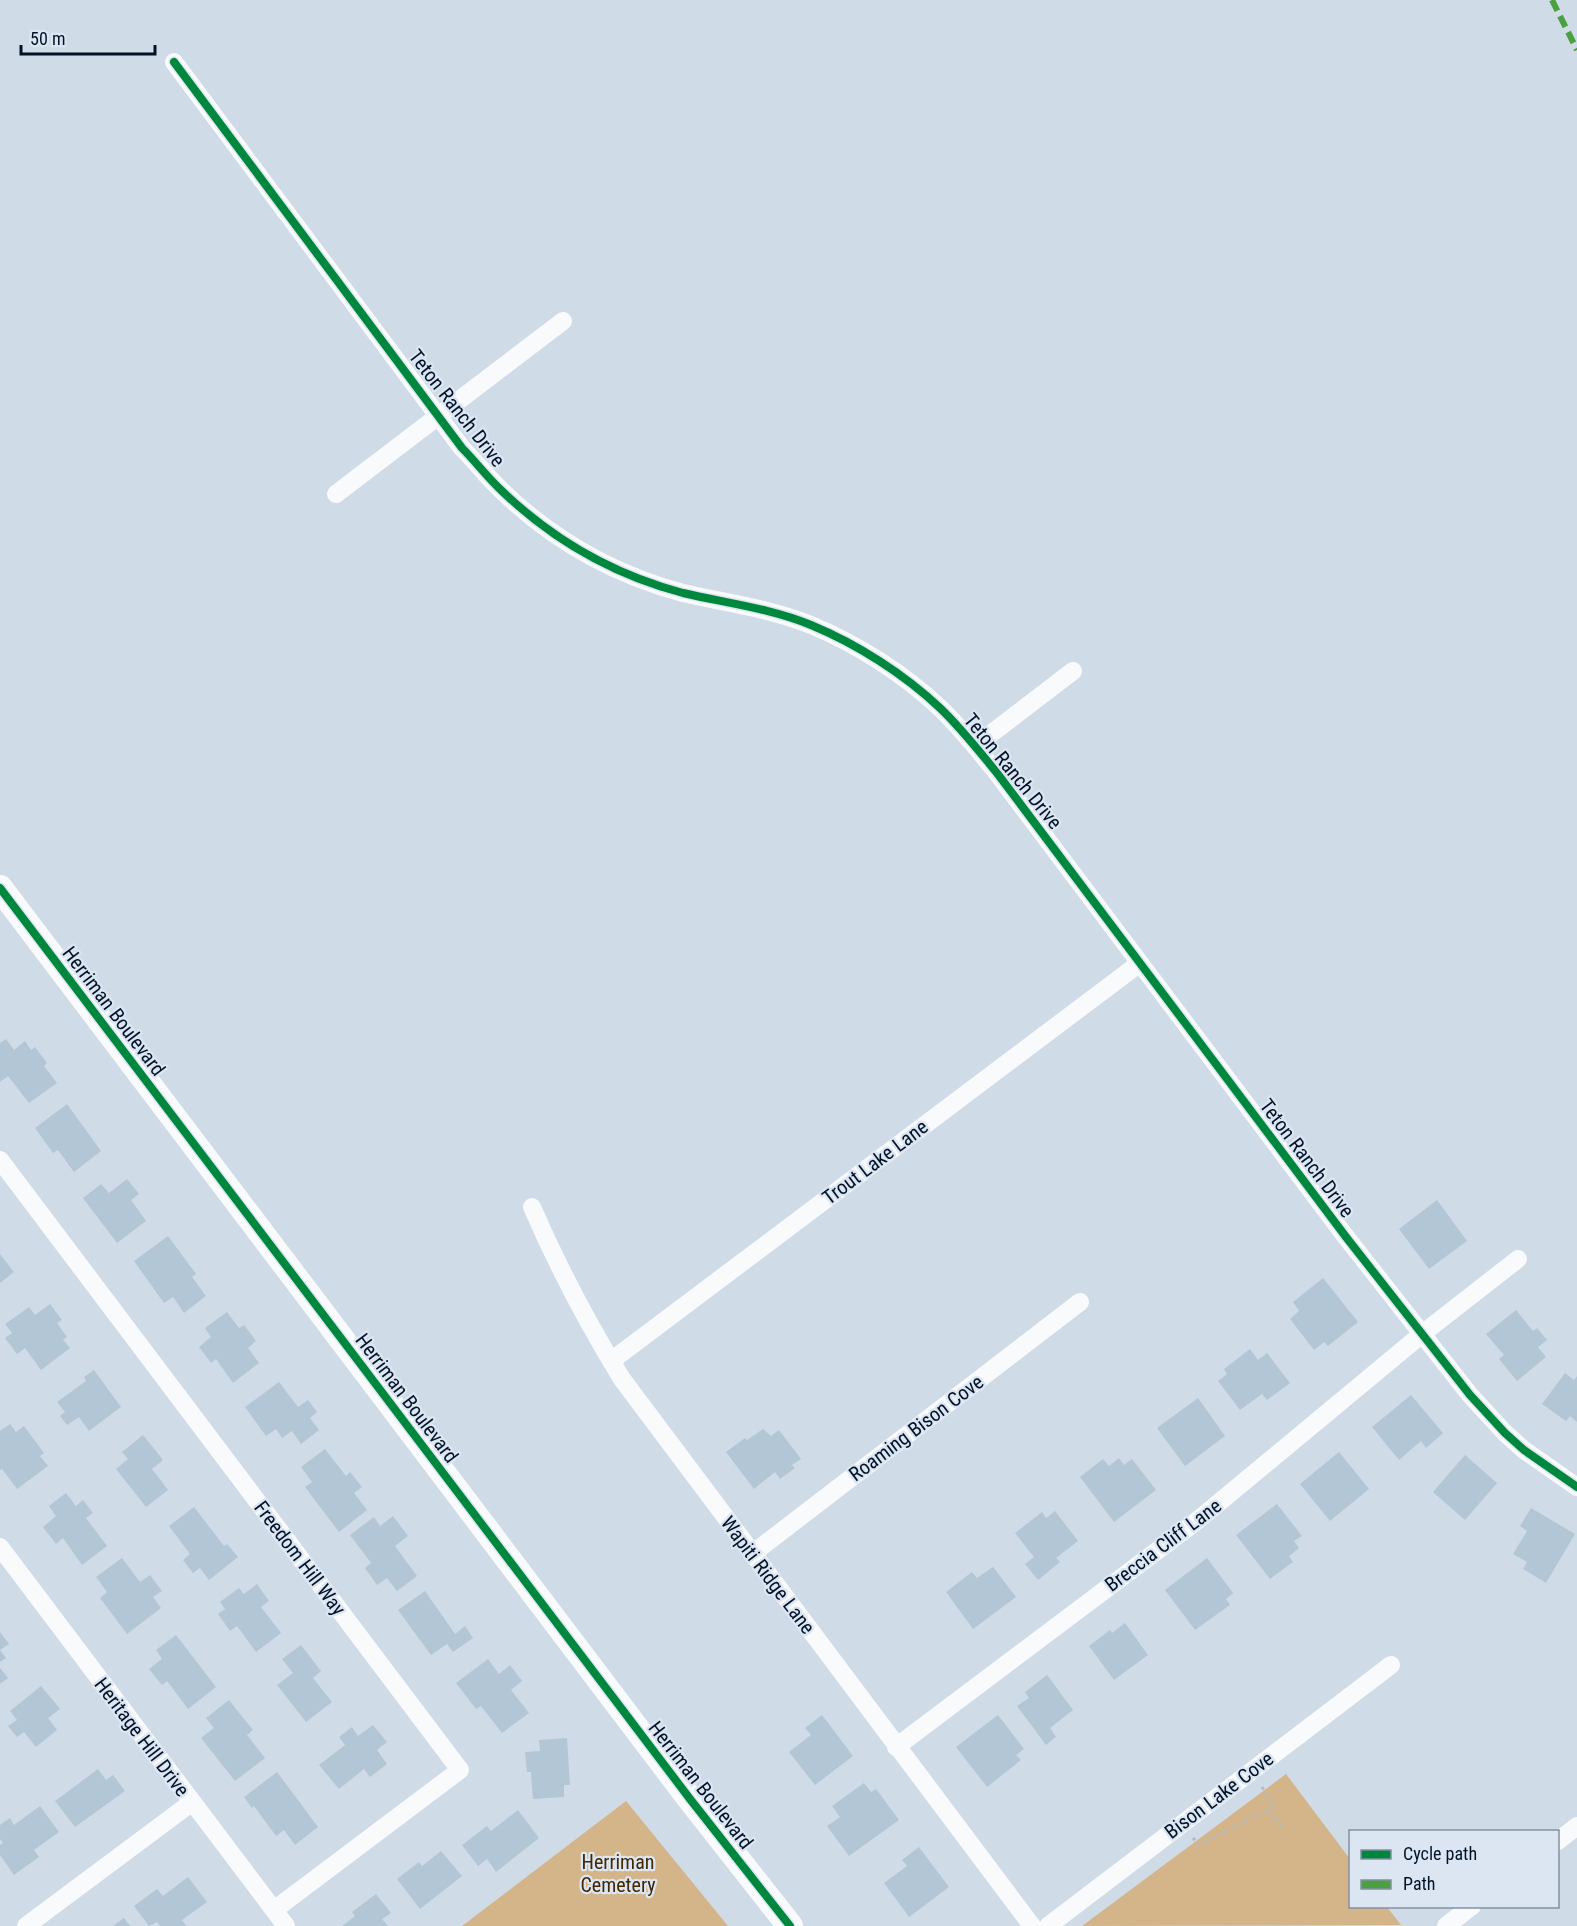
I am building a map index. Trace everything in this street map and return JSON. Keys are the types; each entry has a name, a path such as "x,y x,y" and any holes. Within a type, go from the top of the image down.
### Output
{"street":[{"name":"Teton Ranch Drive","path":"174,62 462,448 502,491 529,515 597,561 683,592 766,609 812,626 885,665 918,689 947,715 998,773 1339,1227 1470,1395 1505,1433 1550,1470 1577,1487"},
{"path":"336,494 563,321"},
{"path":"975,746 1073,671"},
{"name":"Herriman Boulevard","path":"0,888 683,1790 790,1926"},
{"name":"Trout Lake Lane","path":"611,1360 1140,963"},
{"name":"Freedom Hill Way","path":"0,1160 460,1770 274,1910"},
{"name":"Wapiti Ridge Lane","path":"532,1207 594,1334 656,1425 1032,1926"},
{"name":"Breccia Cliff Lane","path":"896,1747 1216,1506 1422,1334 1518,1259"},
{"name":"Roaming Bison Cove","path":"752,1554 1080,1302"},
{"name":"Heritage Hill Drive","path":"0,1547 286,1926"},
{"name":"Bison Lake Cove","path":"1048,1926 1391,1665"},
{"path":"26,1926 192,1803"},
{"path":"1559,1840 1577,1826"},
{"path":"1446,1926 1469,1908"}],"path":[{"path":"1193,1838 1199,1845 1274,1806 1262,1787"},
{"path":"1268,1809 1282,1828"}],"green space":[{"path":"1286,1774 1349,1858 1349,1908 1388,1908 1401,1925 1082,1926"},
{"name":"Herriman Cemetery","path":"626,1801 728,1926 462,1926"}],"building":[{"path":"6,1039 14,1050 25,1041 31,1050 35,1047 47,1063 44,1066 57,1083 29,1103 8,1076 0,1082 0,1043"},
{"path":"67,1104 101,1151 74,1172 58,1150 53,1153 35,1128"},
{"path":"127,1179 139,1194 131,1200 146,1221 117,1243 83,1198 101,1184 109,1193"},
{"path":"1437,1200 1467,1241 1429,1269 1399,1229"},
{"path":"168,1236 196,1274 192,1277 206,1296 184,1313 173,1297 164,1303 134,1261"},
{"path":"0,1254 14,1272 0,1283"},
{"path":"1323,1278 1358,1322 1328,1346 1324,1342 1314,1350 1290,1319 1299,1311 1293,1302"},
{"path":"50,1304 62,1320 57,1323 67,1337 63,1340 70,1348 41,1370 25,1348 17,1354 5,1338 12,1333 5,1324 29,1307 35,1315"},
{"path":"1516,1310 1533,1331 1537,1328 1547,1340 1538,1347 1546,1357 1517,1381 1499,1359 1504,1355 1486,1334"},
{"path":"227,1312 239,1328 244,1325 256,1341 248,1348 259,1363 233,1383 216,1359 211,1363 199,1347 211,1337 205,1328"},
{"path":"1250,1349 1258,1360 1267,1353 1290,1383 1267,1400 1262,1394 1240,1410 1218,1381 1227,1374 1224,1369"},
{"path":"94,1370 121,1407 89,1431 79,1417 67,1425 60,1416 65,1412 57,1402 86,1381 84,1377"},
{"path":"1565,1373 1574,1380 1577,1376 1577,1422 1570,1416 1566,1421 1542,1404"},
{"path":"279,1382 298,1407 308,1400 317,1412 310,1418 319,1430 301,1444 292,1431 282,1438 276,1429 266,1436 245,1407"},
{"path":"1411,1395 1443,1433 1426,1448 1421,1441 1399,1460 1372,1427"},
{"path":"1198,1398 1225,1436 1185,1466 1157,1428"},
{"path":"10,1424 16,1432 24,1426 44,1453 40,1456 48,1466 17,1489 2,1469 0,1470 0,1431"},
{"path":"763,1429 771,1436 779,1430 801,1459 792,1465 795,1468 780,1479 775,1472 754,1489 726,1452 745,1438 747,1440"},
{"path":"143,1435 163,1460 152,1469 168,1490 146,1507 116,1469 128,1459 122,1452"},
{"path":"325,1449 346,1476 350,1472 362,1487 354,1493 367,1510 339,1532 305,1487 312,1482 301,1467"},
{"path":"1339,1452 1369,1489 1330,1521 1300,1484"},
{"path":"1465,1455 1497,1483 1465,1520 1433,1492"},
{"path":"1119,1458 1124,1465 1132,1459 1156,1490 1114,1522 1080,1477 1103,1459 1109,1466"},
{"path":"66,1493 76,1506 83,1500 93,1513 86,1518 107,1546 82,1565 63,1538 56,1544 43,1527 56,1516 49,1506"},
{"path":"1277,1504 1302,1536 1294,1541 1299,1548 1289,1556 1293,1562 1270,1579 1236,1535"},
{"path":"194,1507 224,1546 227,1544 238,1557 209,1580 200,1568 193,1573 183,1560 190,1554 169,1526"},
{"path":"1531,1508 1575,1534 1546,1583 1523,1569 1527,1562 1513,1554 1527,1531 1520,1526"},
{"path":"1055,1511 1078,1541 1056,1558 1060,1562 1038,1580 1025,1564 1034,1557 1015,1533 1042,1512 1046,1518"},
{"path":"393,1516 408,1536 395,1546 417,1576 397,1591 387,1578 377,1585 365,1568 371,1563 350,1535 374,1517 380,1526"},
{"path":"122,1558 140,1582 150,1575 162,1591 153,1597 161,1608 127,1634 100,1598 107,1592 96,1577"},
{"path":"1207,1558 1233,1593 1226,1599 1230,1605 1195,1630 1165,1590"},
{"path":"993,1567 1016,1597 973,1629 946,1592 972,1572 977,1578"},
{"path":"257,1584 269,1601 261,1607 281,1633 256,1652 237,1626 230,1631 218,1614 225,1609 220,1602 239,1588 244,1594"},
{"path":"425,1591 455,1634 465,1626 473,1638 453,1652 447,1644 431,1655 398,1610"},
{"path":"1125,1623 1148,1655 1114,1680 1089,1646 1110,1630 1112,1633"},
{"path":"0,1632 9,1644 0,1650"},
{"path":"176,1635 216,1687 188,1709 167,1681 162,1685 149,1669 162,1659 156,1650"},
{"path":"301,1645 321,1671 313,1678 332,1702 306,1722 277,1685 293,1673 282,1659"},
{"path":"0,1650 6,1658 0,1662"},
{"path":"488,1659 499,1674 510,1665 522,1681 511,1690 529,1713 502,1733 481,1706 476,1709 456,1683"},
{"path":"0,1668 8,1678 0,1684"},
{"path":"1047,1675 1073,1710 1050,1728 1056,1737 1046,1745 1017,1706 1029,1698 1025,1692"},
{"path":"41,1686 60,1709 48,1718 57,1730 36,1747 24,1732 17,1737 8,1726 17,1720 10,1711"},
{"path":"229,1700 253,1730 247,1735 265,1758 235,1781 201,1738 214,1728 206,1718"},
{"path":"822,1715 853,1756 815,1785 789,1752 811,1735 805,1728"},
{"path":"998,1715 1024,1749 1016,1755 1021,1760 987,1787 956,1747"},
{"path":"373,1725 387,1742 377,1750 387,1764 370,1777 364,1769 339,1789 319,1765 345,1745 339,1737 352,1727 358,1736"},
{"path":"567,1738 570,1785 564,1785 564,1797 533,1799 531,1772 527,1772 525,1752 540,1751 539,1740"},
{"path":"98,1769 106,1780 113,1775 125,1791 75,1827 55,1801"},
{"path":"277,1772 318,1827 295,1845 284,1830 276,1836 254,1806 252,1808 244,1797"},
{"path":"864,1783 871,1792 876,1789 899,1820 849,1856 827,1826 840,1817 832,1806"},
{"path":"40,1806 59,1832 34,1850 39,1857 14,1875 0,1855 0,1845 3,1843 0,1839 0,1825 10,1818 14,1825"},
{"path":"518,1810 539,1838 496,1872 487,1859 478,1866 462,1845 487,1826 491,1831"},
{"path":"919,1847 949,1887 909,1917 884,1883 907,1866 902,1860"},
{"path":"441,1851 462,1876 420,1909 397,1879 419,1862 422,1866"},
{"path":"188,1877 207,1902 182,1920 186,1926 160,1926 157,1922 149,1926 134,1906 157,1889 163,1896"},
{"path":"376,1894 391,1913 382,1919 388,1926 342,1926 355,1916 352,1912"},
{"path":"124,1918 130,1926 113,1926"}],"marked path":[{"path":"1552,0 1577,50"}],"cycle path":[{"path":"174,62 462,448 522,509 586,554 633,576 683,593 779,614 828,633 863,651 895,672 926,695 948,716 997,773 1346,1237 1470,1395 1524,1450 1577,1487"},
{"path":"0,888 690,1799 790,1926"}]}
